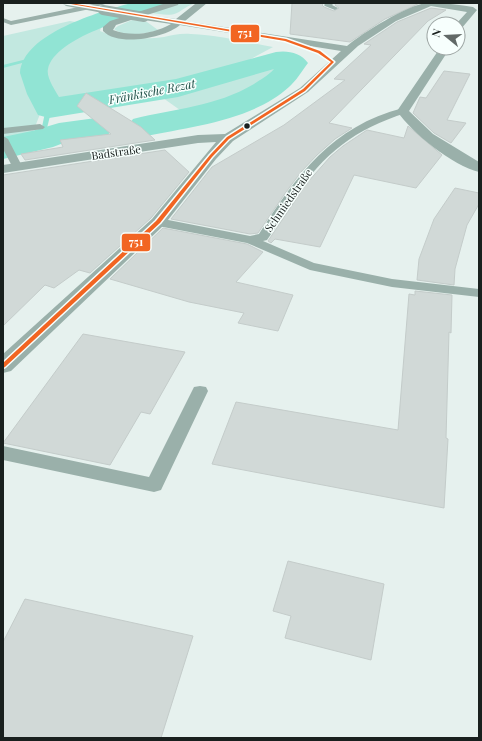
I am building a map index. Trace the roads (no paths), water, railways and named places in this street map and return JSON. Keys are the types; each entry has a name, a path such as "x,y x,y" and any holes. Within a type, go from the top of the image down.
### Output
{"street":[{"path":"66,3 89,7 104,6 144,17 348,49"},
{"path":"175,3 113,24 108,27 108,31 124,36 149,35 168,30 190,9 203,3"},
{"path":"3,366 158,222 211,156 228,138 304,90 348,49 393,19 430,3 476,11"},
{"path":"466,20 476,11"},
{"path":"286,40 319,52 333,62"},
{"path":"440,56 403,111 410,121 427,136 453,154 479,168"},
{"name":"Badstraße","path":"3,169 198,139 228,138"}],"lane":[{"path":"3,13 17,17 76,5"},
{"path":"3,20 11,23 89,7"},
{"name":"Schmiedstraße","path":"250,240 263,237 301,179 314,164 346,136 374,120 403,111"},
{"path":"3,131 40,127"},
{"path":"4,141 9,154 17,166"},
{"path":"158,222 250,240 310,266 392,283 479,293"},
{"path":"3,453 154,485 200,391"}],"waterway":[{"name":"Fränkische Rezat","path":"145,126 220,111 255,96 279,81 294,63 284,59 276,60 178,88 49,108 39,88 34,73 34,69 40,56 51,45 84,26 153,3"},
{"path":"3,67 39,57"},
{"path":"41,140 49,108"},
{"name":"Fränkische Rezat","path":"3,148 41,140 59,133 96,128"}]}
